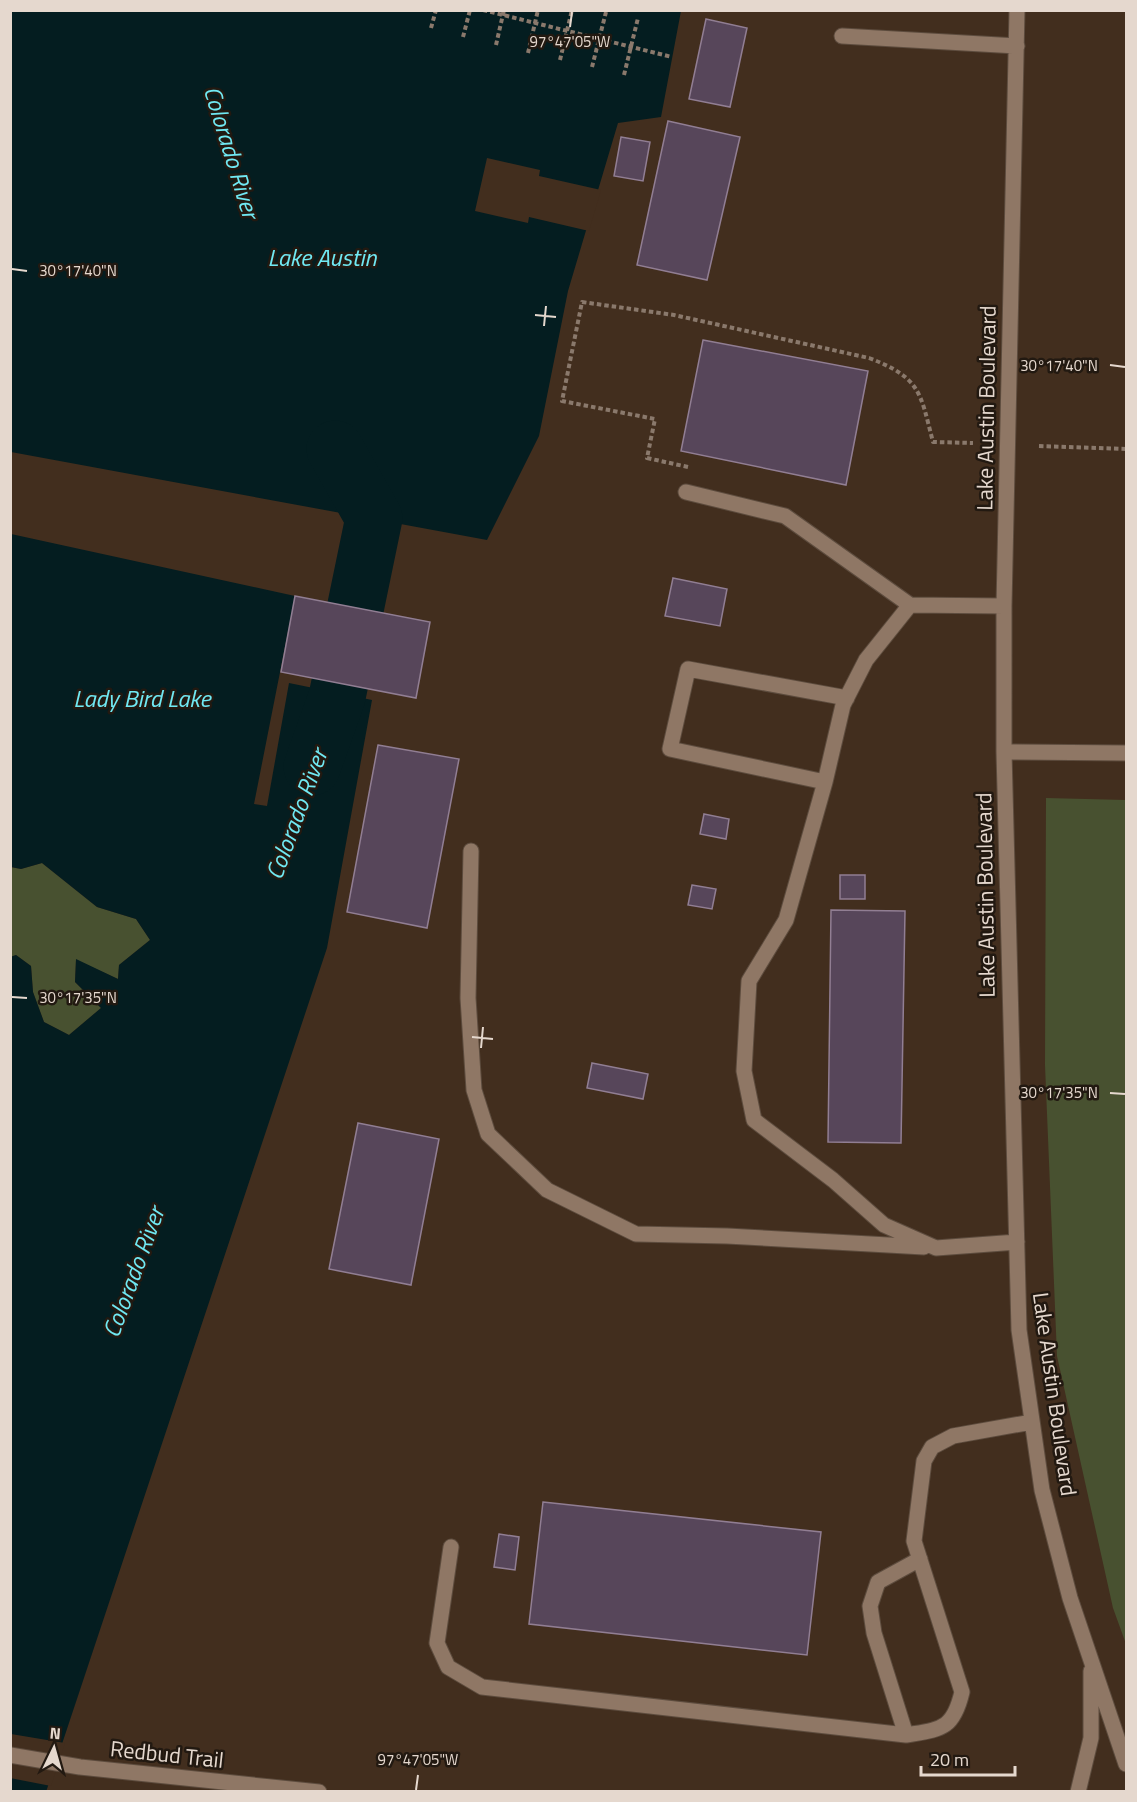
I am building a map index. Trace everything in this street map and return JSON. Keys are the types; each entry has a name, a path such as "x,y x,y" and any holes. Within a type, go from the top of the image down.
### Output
{"street":[{"name":"Lake Austin Boulevard","path":"1017,10 1004,606 1004,752 1019,1330 1042,1490 1070,1598 1126,1764"},
{"path":"842,36 1017,46"},
{"path":"686,492 785,516 910,605 1004,606"},
{"path":"910,605 866,660 847,698 786,920 749,981 744,1071 754,1120 833,1180 884,1225 936,1248"},
{"path":"825,782 670,749 687,669 847,698"},
{"path":"1004,752 1126,753"},
{"path":"471,851 468,998 474,1090 488,1134 547,1190 636,1234 726,1236 936,1248 1017,1242"},
{"path":"451,1547 437,1643 448,1667 482,1687 906,1735 940,1729 957,1712 962,1692 914,1541 924,1461 932,1447 952,1436 1032,1422"},
{"path":"906,1735 874,1634 870,1606 878,1582 920,1559"},
{"path":"1078,1791 1091,1738 1091,1659"},
{"name":"Redbud Trail","path":"10,1755 158,1776 319,1791"}],"path":[{"path":"431,28 436,10"},
{"path":"463,37 470,10"},
{"path":"483,10 672,57"},
{"path":"496,45 504,10"},
{"path":"528,53 538,10"},
{"path":"560,60 572,10"},
{"path":"592,67 606,12"},
{"path":"624,75 638,18"},
{"path":"686,492 688,466 647,458 655,419 562,401 582,302 674,315 869,358 899,370 922,398 933,442 973,443"},
{"path":"1039,446 1126,449"}],"green space":[{"path":"1046,798 1126,800 1126,1644 1113,1608 1057,1356 1045,1065"},
{"path":"42,863 97,907 136,919 150,940 119,965 118,979 76,960 75,982 101,1008 69,1035 44,1022 33,992 31,966 16,955 11,957 10,867 21,869"}],"water":[{"name":"Lake Austin","path":"10,11 681,11 661,117 618,123 568,291 539,436 487,540 11,452"},
{"name":"Lady Bird Lake","path":"11,534 295,596 254,804 267,806 289,683 372,700 327,948 46,1792 10,1791 10,957 16,955 31,966 33,992 44,1022 69,1035 101,1008 75,982 76,959 118,979 119,965 150,940 136,919 97,907 42,863 21,869 11,867"}],"pier":[{"path":"487,158 540,170 539,176 601,190 589,231 529,217 528,223 475,211"},
{"path":"11,1734 65,1743 51,1786 10,1778"}],"building":[{"path":"706,19 747,28 730,107 689,99"},
{"path":"668,121 740,137 707,280 637,265"},
{"path":"621,137 650,142 643,181 614,176"},
{"path":"703,340 868,371 846,485 681,451"},
{"path":"673,578 727,589 720,626 665,616"},
{"path":"295,596 430,622 416,698 281,672"},
{"path":"378,745 459,759 427,928 347,912"},
{"path":"704,814 729,819 726,839 700,834"},
{"path":"840,875 865,875 865,899 840,899"},
{"path":"692,885 716,889 712,909 688,905"},
{"path":"831,910 905,911 901,1143 828,1142"},
{"path":"592,1063 648,1074 643,1099 587,1088"},
{"path":"358,1123 439,1139 411,1285 329,1269"},
{"path":"543,1502 821,1532 807,1655 529,1624"},
{"path":"499,1534 519,1537 515,1570 494,1567"}],"waterway":[{"name":"Colorado River","path":"312,767 337,697 374,518 335,449"}]}
